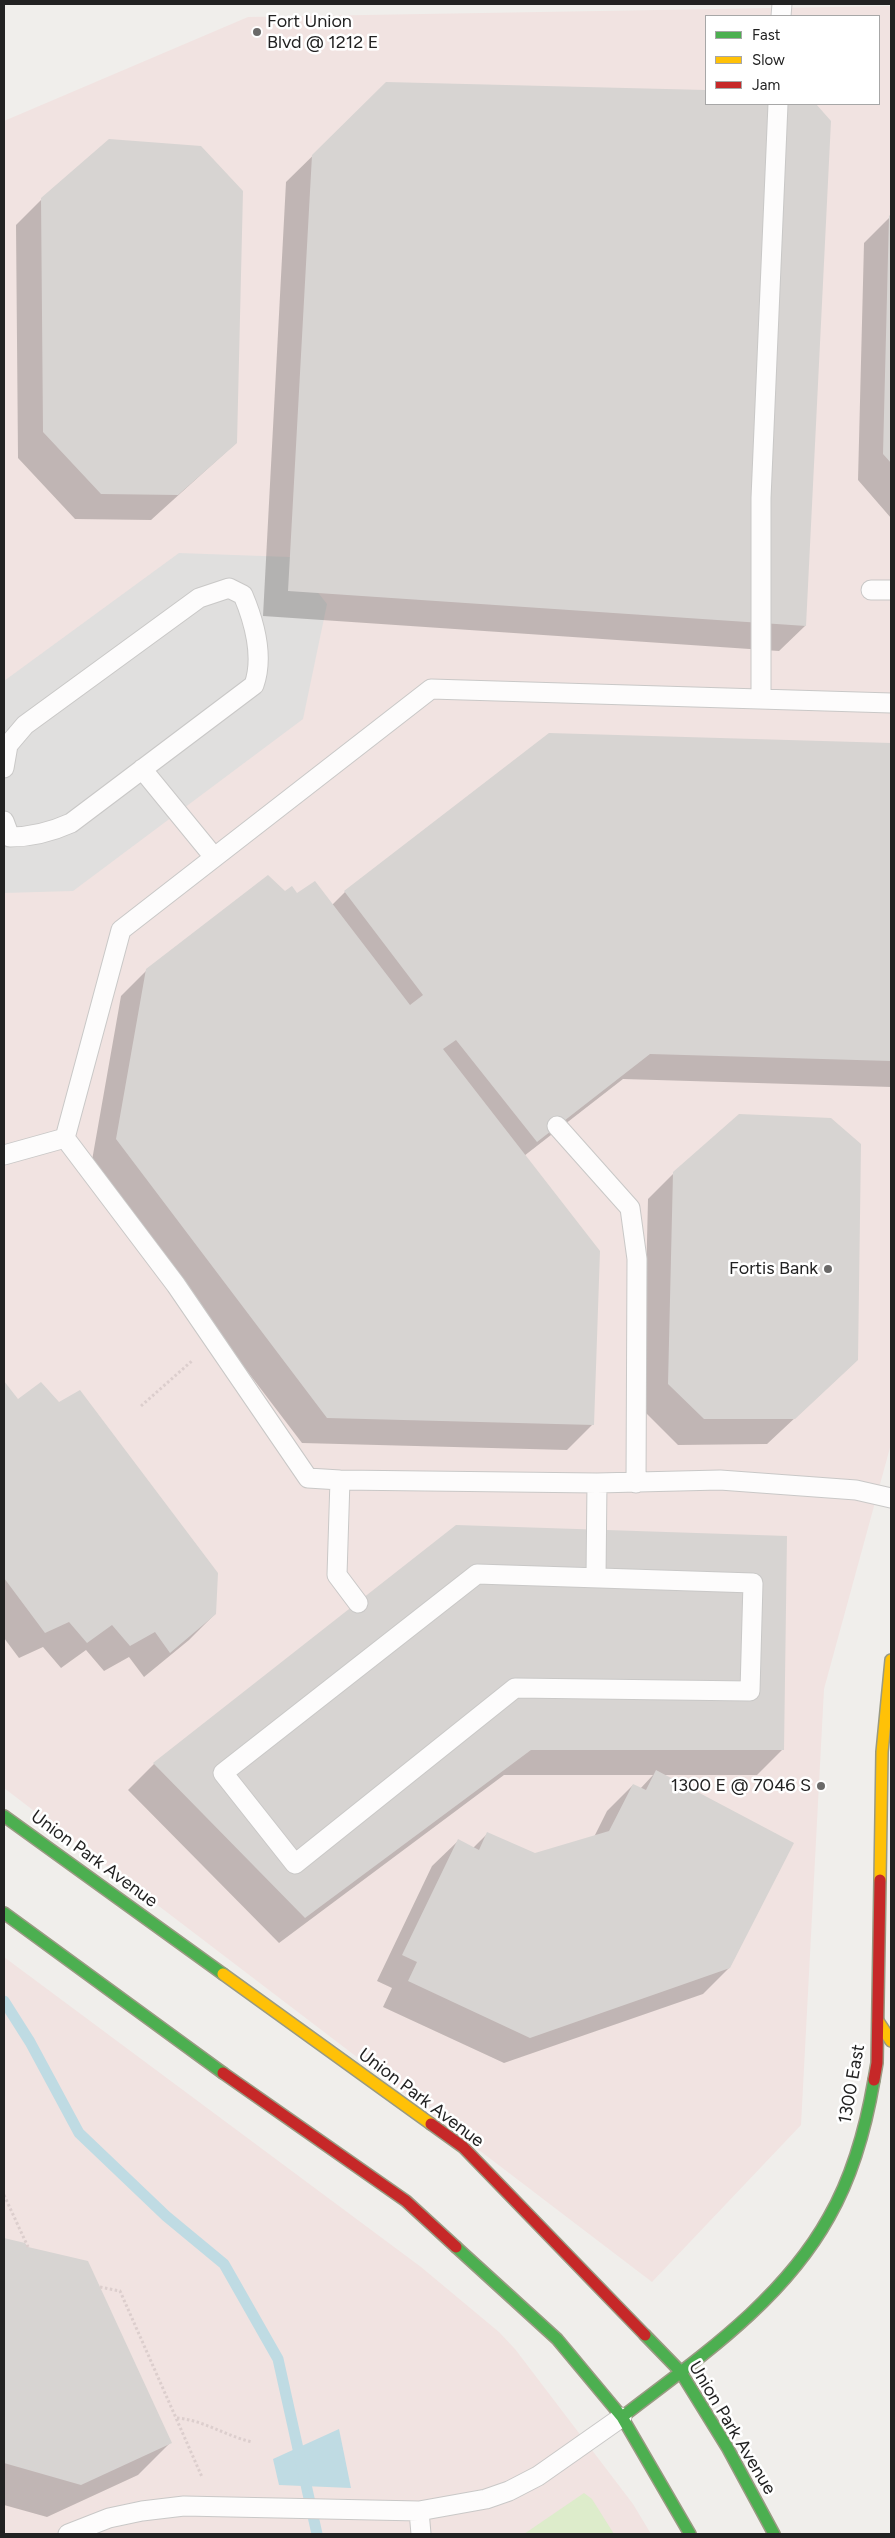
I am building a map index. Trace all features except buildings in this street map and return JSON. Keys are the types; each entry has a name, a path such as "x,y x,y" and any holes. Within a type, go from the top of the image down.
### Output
{"main road":[{"name":"1300 East","path":"622,2417 680,2372 756,2308 812,2245 829,2218 853,2165 870,2104 877,2062 882,1752 891,1660"},
{"name":"Union Park Avenue","path":"4,1816 464,2147 680,2372 728,2447 774,2534"},
{"path":"4,1913 149,2021 406,2201 557,2340 622,2417 690,2534"},
{"path":"878,2021 891,2041"}],"lane":[{"path":"761,699 761,498 778,105"},
{"path":"4,768 8,746 25,724 198,598 228,588 243,595 252,618 259,672 254,685 72,823 54,830 27,836 10,836 4,821"},
{"path":"871,590 891,590"},
{"path":"65,1138 121,930 431,689 891,702"},
{"path":"142,770 214,858"},
{"path":"557,1126 630,1208 638,1259 636,1483"},
{"path":"4,1155 65,1138"},
{"path":"65,1138 176,1285 308,1478 597,1483 720,1480 856,1490 891,1498"},
{"path":"340,1480 337,1575 358,1603"},
{"path":"596,1577 597,1483"},
{"path":"477,1574 596,1577 753,1583 750,1691 515,1688 295,1864 223,1773 477,1574"},
{"path":"68,2534 109,2518 142,2510 184,2506 419,2510 486,2499 509,2492 538,2476 622,2417"},
{"path":"419,2510 421,2534"}],"path":[{"path":"141,1406 215,1341"},
{"path":"4,2195 28,2247"},
{"path":"100,2287 120,2291 202,2477"},
{"path":"177,2418 189,2419 232,2437 252,2442"}],"shaded area":[{"path":"891,6 891,1444 824,1689 801,2125 652,2282 4,1788 4,121 248,17"},
{"path":"179,553 290,557 327,604 303,719 73,891 4,893 4,681"},
{"path":"4,1957 421,2267 499,2332 515,2349 633,2504 651,2534 4,2534"}],"green space":[{"path":"584,2493 592,2499 614,2534 524,2534"}],"water":[{"path":"339,2429 351,2488 279,2485 273,2459"}],"waterway":[{"path":"4,2001 30,2042 79,2133 166,2216 224,2264 278,2359 317,2534"}],"traffic: fast":[{"path":"4,1816 223,1974"},
{"path":"4,1913 223,2073"},
{"path":"622,2417 736,2327 763,2302 810,2248 829,2217 852,2168 863,2133 874,2080"},
{"path":"456,2247 557,2339 622,2417 690,2534"},
{"path":"645,2335 680,2371 727,2447 774,2534"}],"traffic: slow":[{"path":"880,1880 882,1752 891,1660"},
{"path":"223,1974 431,2124"},
{"path":"878,2021 891,2041"}],"traffic: jam":[{"path":"874,2080 877,2063 880,1880"},
{"path":"223,2073 406,2201 456,2247"},
{"path":"431,2124 463,2147 645,2335"}],"place":[{"name":"Fort Union Blvd @ 1212 E","path":"257,32"},
{"name":"Fortis Bank","path":"828,1269"},
{"name":"1300 E @ 7046 S","path":"821,1786"}]}
